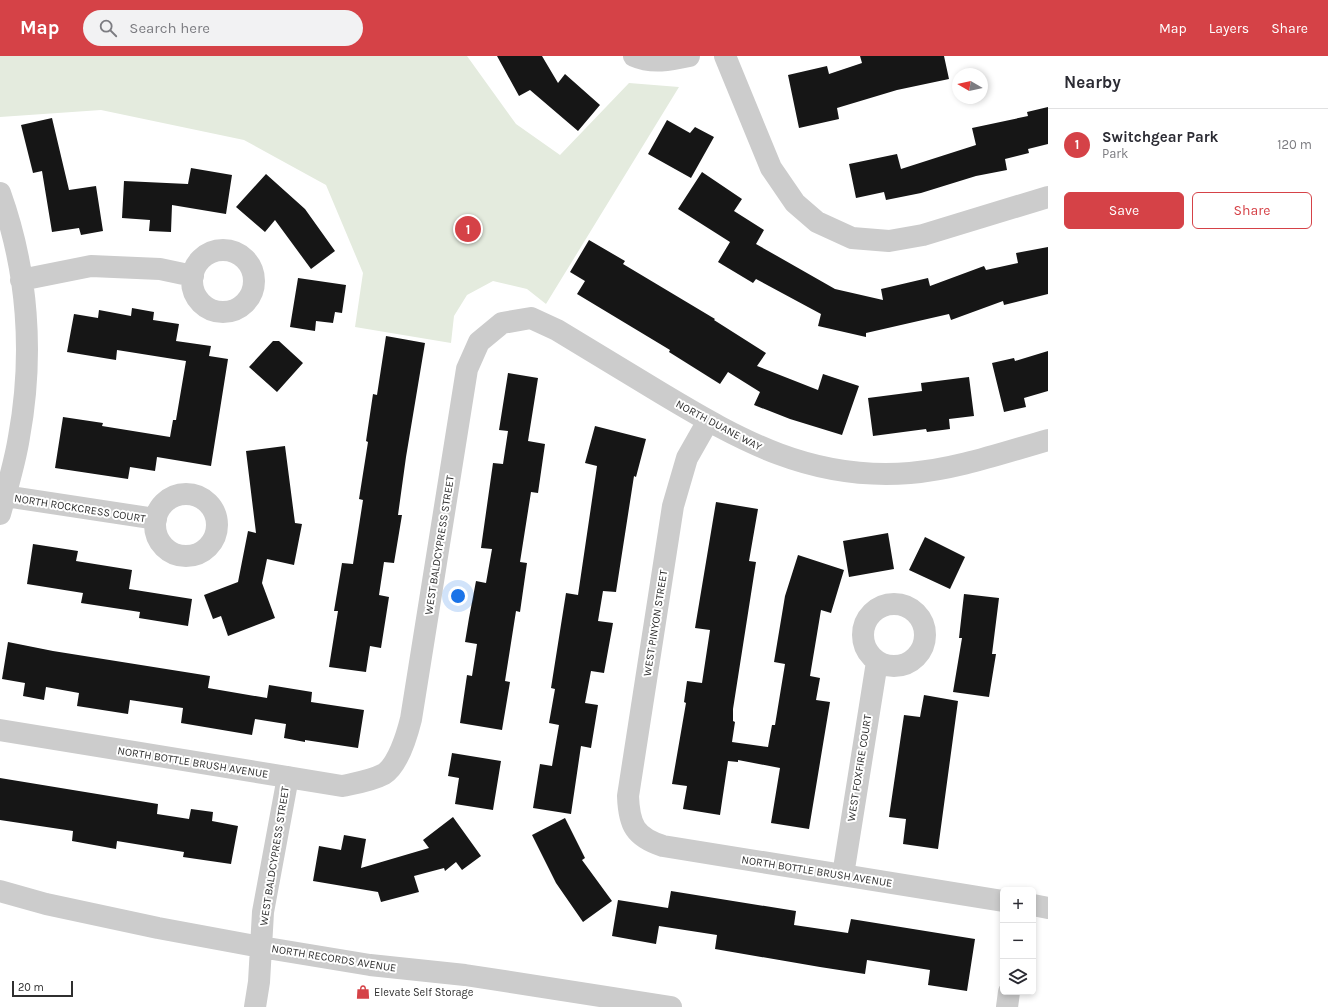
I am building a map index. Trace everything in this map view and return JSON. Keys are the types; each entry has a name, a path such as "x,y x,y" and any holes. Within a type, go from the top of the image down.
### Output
{"street":[{"path":"634,56 641,59 667,61 689,56"},
{"path":"725,56 771,168 795,203 817,222 845,235 852,238 889,241 923,235 1048,197"},
{"path":"0,193 11,229 21,280 27,330 26,385 19,436 2,505"},
{"path":"21,280 90,266 160,269 193,276"},
{"name":"NORTH DUANE WAY","path":"502,323 531,318 557,330 708,421 743,440 774,454 807,463 840,470 874,473 909,473 943,469 1048,440"},
{"name":"WEST BALDCYPRESS STREET","path":"385,773 396,760 407,736 411,719 467,369 479,342 502,323"},
{"name":"WEST PINYON STREET","path":"635,831 628,812 628,796 673,506 687,458 708,421"},
{"name":"NORTH ROCKCRESS COURT","path":"2,505 156,519"},
{"name":"WEST FOXFIRE COURT","path":"843,875 877,662"},
{"name":"NORTH BOTTLE BRUSH AVENUE","path":"0,730 342,786 371,779 385,773"},
{"name":"WEST BALDCYPRESS STREET","path":"255,1007 259,982 263,912 288,777"},
{"name":"NORTH BOTTLE BRUSH AVENUE","path":"635,831 648,841 664,846 1000,901"},
{"name":"NORTH RECORDS AVENUE","path":"0,891 46,904 158,928 261,947 370,965 465,975 671,1007"},
{"path":"1036,906 1048,908"},
{"path":"1006,1007 1008,995"}],"shaded area":[{"path":"0,56 467,56 516,124 560,155 629,83 679,87 546,304 527,289 493,281 467,295 454,316 451,343 355,327 363,273 326,185 244,140 101,110 0,117"}],"building":[{"path":"497,56 542,56 558,83 565,74 600,105 578,131 530,90 519,96"},
{"path":"860,56 944,56 949,79 897,90 837,108 839,119 799,128 788,75 827,66 829,74 862,63"},
{"path":"1048,107 1048,144 1028,149 1029,153 1005,159 1007,170 976,176 921,193 886,200 884,192 856,198 849,164 897,154 901,169 976,145 972,128 1028,116 1027,112"},
{"path":"52,118 69,190 96,186 103,231 81,235 79,228 52,232 42,171 33,173 21,125"},
{"path":"667,120 690,133 695,127 714,137 691,178 648,154"},
{"path":"191,168 232,175 226,214 172,205 171,232 149,231 150,220 122,218 124,181 188,184"},
{"path":"702,172 742,199 734,211 764,230 756,244 835,289 883,300 881,289 928,278 930,286 984,266 986,270 1018,263 1016,253 1048,247 1048,294 1004,305 1003,301 951,320 949,314 866,333 866,337 818,326 821,314 756,279 753,283 718,262 730,242 678,209"},
{"path":"266,174 305,209 335,251 311,269 275,220 265,232 236,207"},
{"path":"589,240 625,261 623,264 715,319 714,320 766,353 757,366 818,390 823,374 859,386 842,435 790,419 754,405 760,392 728,372 720,384 669,352 670,350 577,294 585,281 570,272"},
{"path":"298,278 346,285 342,313 335,312 333,323 316,321 315,331 290,327"},
{"path":"132,308 154,312 153,320 179,324 176,341 211,346 209,356 228,359 211,466 157,457 155,471 130,467 128,479 55,468 63,417 103,423 102,426 170,437 173,420 176,420 186,361 117,350 116,360 67,352 74,314 98,318 99,310 131,316"},
{"path":"386,336 425,343 406,457 398,515 402,515 394,563 384,562 379,595 389,597 381,648 370,646 366,672 329,667 338,611 334,611 342,563 353,564 363,500 359,499 368,442 366,441 373,394 377,395"},
{"path":"273,341 279,341 303,363 277,392 249,367"},
{"path":"1048,351 1048,391 1024,398 1026,407 1004,412 992,363 1014,358 1015,361"},
{"path":"508,373 538,378 528,441 545,444 538,493 531,492 520,562 527,563 520,612 516,611 505,681 510,682 502,730 460,723 467,675 472,676 477,644 465,642 469,618 476,581 486,583 492,549 481,548 493,463 503,464 508,431 499,430"},
{"path":"969,377 974,416 949,419 950,429 927,432 926,429 873,436 868,398 922,391 921,383"},
{"path":"595,426 646,439 636,477 634,476 616,592 603,591 598,621 613,623 604,673 591,671 585,703 598,705 591,748 581,746 571,814 533,808 540,764 552,766 559,725 549,723 555,689 551,688 566,593 578,595 597,466 585,463"},
{"path":"285,446 295,523 302,524 294,565 267,559 262,583 275,618 228,636 221,616 213,619 204,595 238,582 248,531 256,533 246,451"},
{"path":"716,502 758,509 749,561 756,562 733,709 733,721 735,722 732,742 768,747 772,725 775,725 785,664 774,662 785,596 798,555 844,570 831,613 821,610 810,676 820,678 816,700 830,702 809,829 771,823 780,768 738,760 738,762 728,761 720,815 683,809 687,786 672,784 686,703 684,702 687,681 702,683 710,630 695,628"},
{"path":"888,533 894,569 849,577 843,541"},
{"path":"925,537 965,557 950,589 909,570"},
{"path":"33,544 78,551 76,561 132,570 129,589 192,599 188,626 139,618 140,612 81,603 83,593 27,584"},
{"path":"964,594 999,598 992,654 996,654 989,697 953,692 962,638 959,638"},
{"path":"8,642 53,651 210,676 208,688 267,698 269,685 312,692 311,702 364,710 358,748 284,738 286,724 255,719 252,735 181,723 183,708 130,700 128,714 77,706 79,693 46,687 44,700 23,696 25,683 2,679"},
{"path":"924,695 958,701 938,849 903,844 906,819 889,817 904,715 920,717"},
{"path":"452,753 501,761 493,810 455,804 459,778 448,776"},
{"path":"0,778 158,804 157,814 189,819 191,809 213,812 212,821 238,826 231,864 183,857 184,852 117,841 116,849 72,841 73,831 0,820"},
{"path":"453,817 481,856 462,870 456,862 445,871 444,868 414,876 419,892 381,902 378,892 313,881 319,846 341,850 344,835 366,839 361,868 429,848 423,840"},
{"path":"565,818 585,858 582,860 612,901 583,922 556,883 532,835"},
{"path":"671,891 796,911 794,925 848,933 851,919 975,939 967,991 928,985 930,970 867,960 865,974 820,967 715,949 717,935 659,926 656,944 612,936 618,900 668,908"}],"place":[{"name":"Switchgear Park","path":"468,229"},
{"name":"Elevate Self Storage","path":"363,992"}]}
